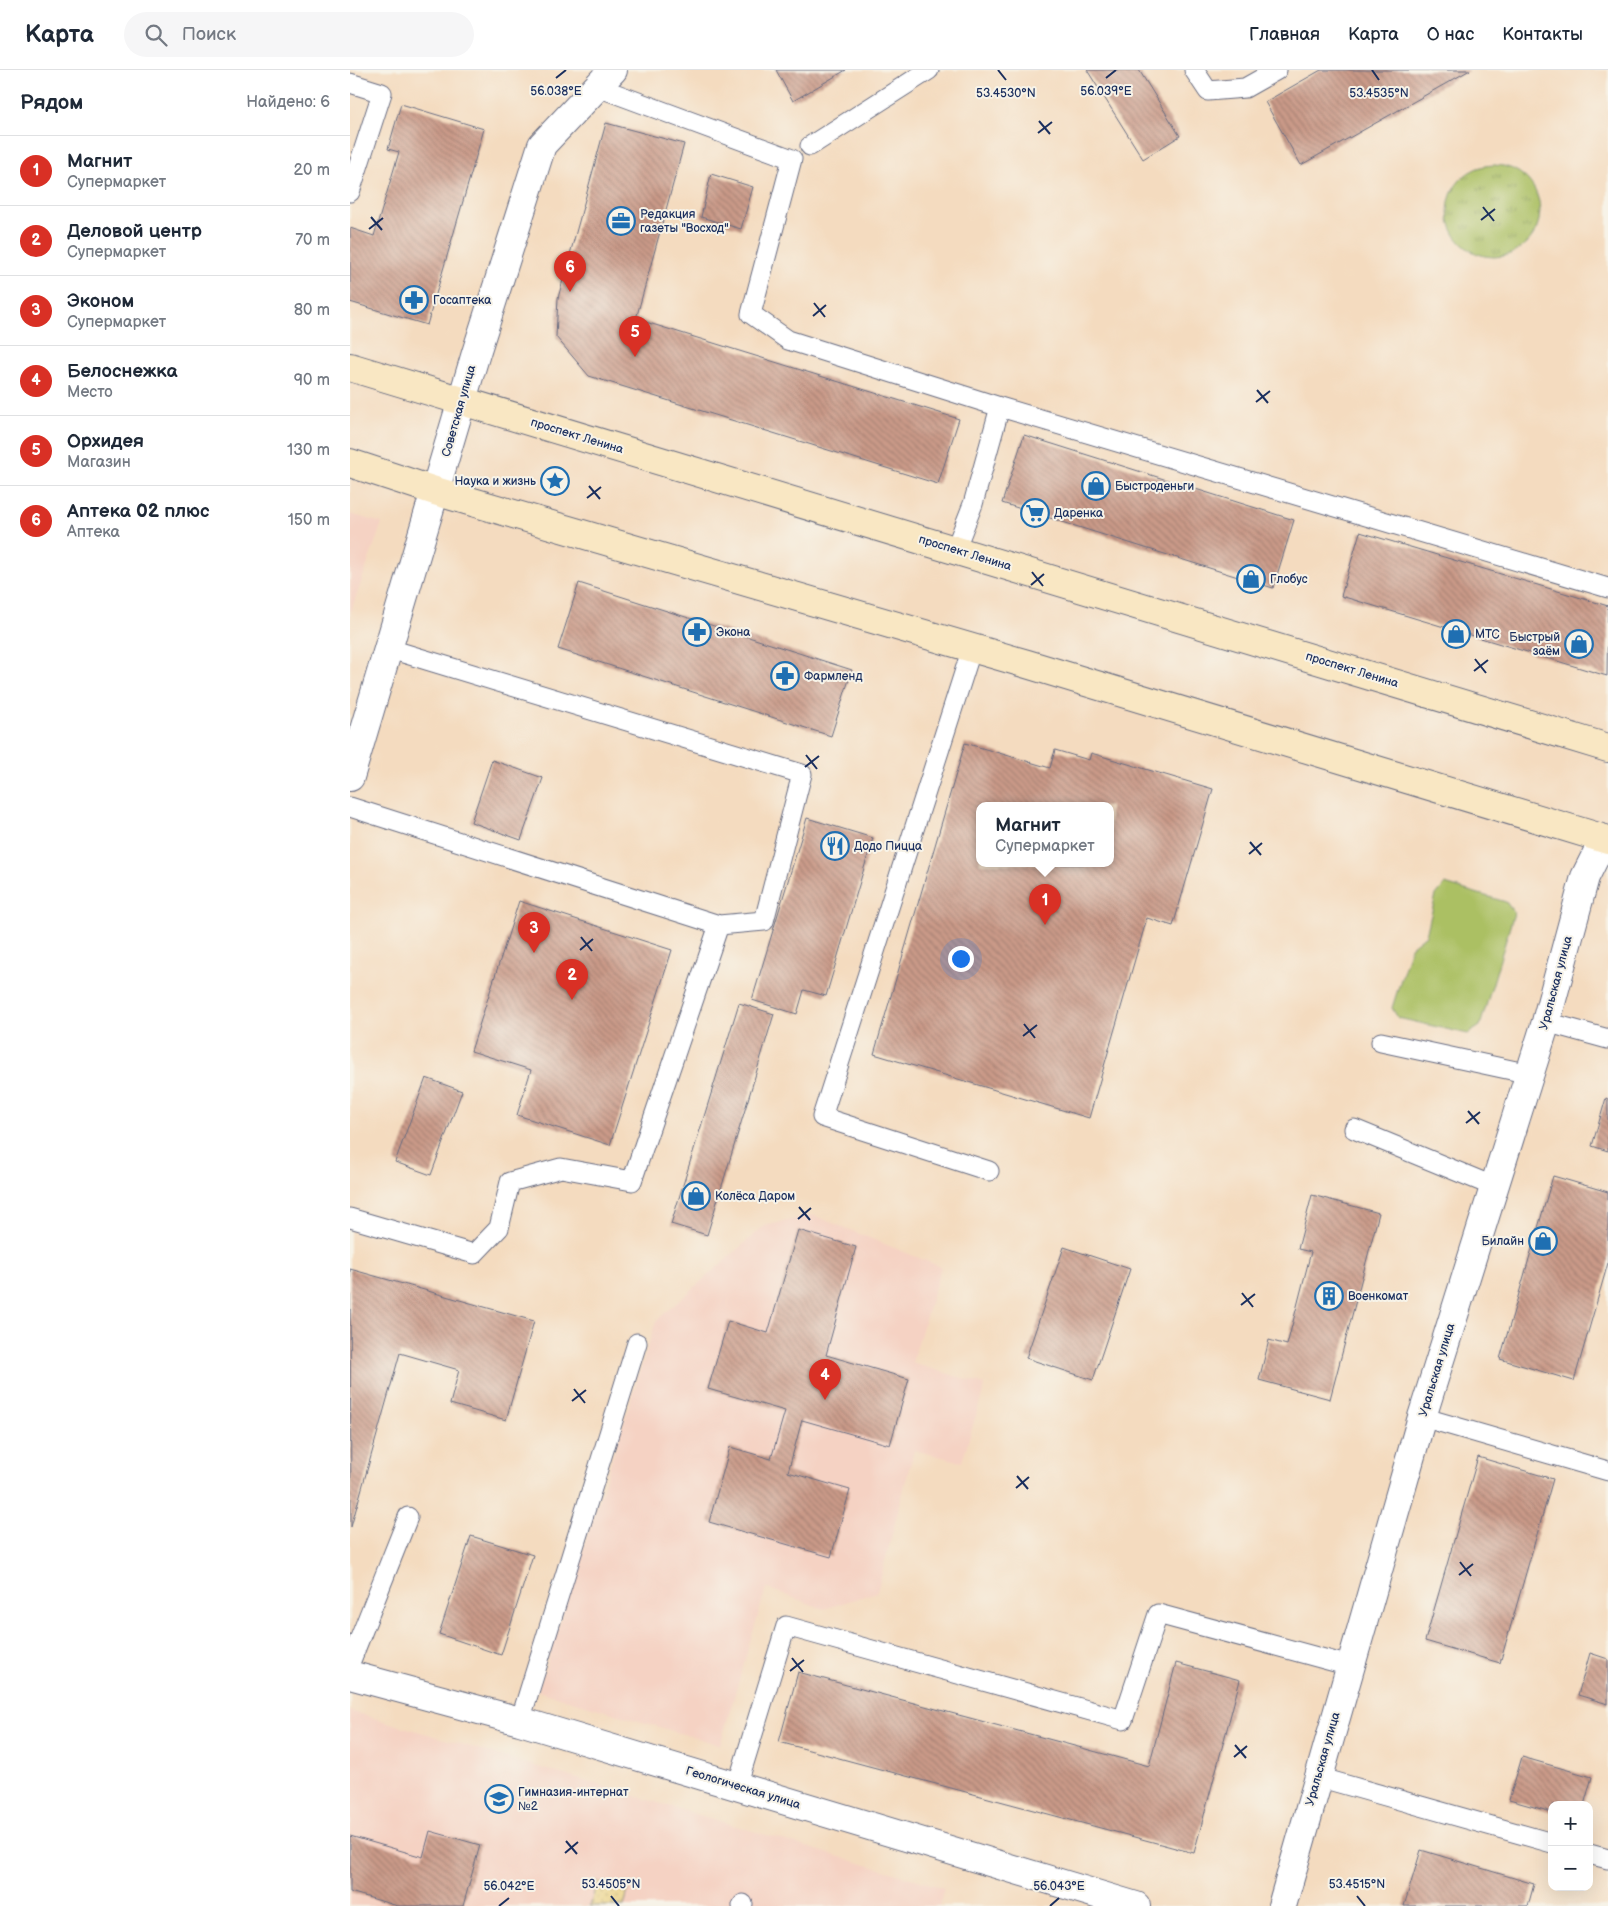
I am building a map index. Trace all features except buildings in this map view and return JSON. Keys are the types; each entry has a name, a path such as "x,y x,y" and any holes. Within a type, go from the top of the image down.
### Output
{"street":[{"name":"Советская улица","path":"350,777 390,649 476,353 542,145 604,78"},
{"name":"проспект Ленина","path":"350,367 1608,748"},
{"path":"350,463 435,491 972,648 1606,840"},
{"name":"Уральская улица","path":"1282,1906 1422,1417 1546,1022 1585,877 1606,840"},
{"name":"Геологическая улица","path":"350,1675 520,1721 1136,1906"}],"lane":[{"path":"810,146 929,70"},
{"path":"1194,70 1208,91 1245,88 1277,70"},
{"path":"604,78 792,159 751,314 788,340 1000,407 1608,588"},
{"path":"350,83 382,93 350,192"},
{"path":"955,550 974,504 1000,407"},
{"path":"972,648 822,1117 989,1171"},
{"path":"350,807 718,925 764,921 802,774 390,649"},
{"path":"350,1218 474,1254 499,1228 510,1182 561,1168 632,1181 718,925"},
{"path":"1546,1022 1608,1039"},
{"path":"1381,1042 1530,1074"},
{"path":"1354,1130 1494,1187"},
{"path":"520,1721 637,1343"},
{"path":"1422,1417 1608,1471"},
{"path":"350,1663 408,1517"},
{"path":"737,1786 786,1626 1124,1720 1158,1614 1350,1666"},
{"path":"1318,1777 1548,1842"},
{"path":"1593,1855 1608,1859"}],"shaded area":[{"path":"350,514 382,523 350,614"},
{"path":"813,1215 941,1267 912,1363 985,1385 962,1462 914,1450 877,1592 824,1609 766,1588 720,1745 538,1691 656,1321 764,1226"},
{"name":"Гимназия-интернат №2","path":"350,1711 944,1888 939,1906 350,1906"}],"green space":[{"path":"1494,165 1512,168 1527,178 1537,193 1540,211 1537,229 1527,244 1512,254 1494,257 1476,254 1461,244 1451,229 1448,211 1451,193 1461,178 1476,168"},
{"path":"1445,884 1506,902 1514,913 1480,1026 1468,1034 1398,1018 1392,1008 1411,947 1426,935 1436,895"}],"sand":[{"path":"597,1882 628,1891 624,1906 590,1906"}],"place":[{"name":"Редакция газеты \"Восход\"","path":"621,221"},
{"name":"Аптека 02 плюс","path":"570,292"},
{"name":"Госаптека","path":"414,300"},
{"name":"Орхидея","path":"635,357"},
{"name":"Наука и жизнь","path":"555,481"},
{"name":"Быстроденьги","path":"1096,486"},
{"name":"Даренка","path":"1035,513"},
{"name":"Глобус","path":"1251,579"},
{"name":"Экона","path":"697,632"},
{"name":"МТС","path":"1456,634"},
{"name":"Быстрый заём","path":"1579,644"},
{"name":"Фармленд","path":"785,676"},
{"name":"Додо Пицца","path":"835,846"},
{"name":"Магнит","path":"1045,925"},
{"name":"Эконом","path":"534,953"},
{"name":"Деловой центр","path":"572,1000"},
{"name":"Колёса Даром","path":"696,1196"},
{"name":"Билайн","path":"1543,1241"},
{"name":"Военкомат","path":"1329,1296"},
{"name":"Белоснежка","path":"825,1400"},
{"name":"Гимназия-интернат №2","path":"499,1799"}]}
